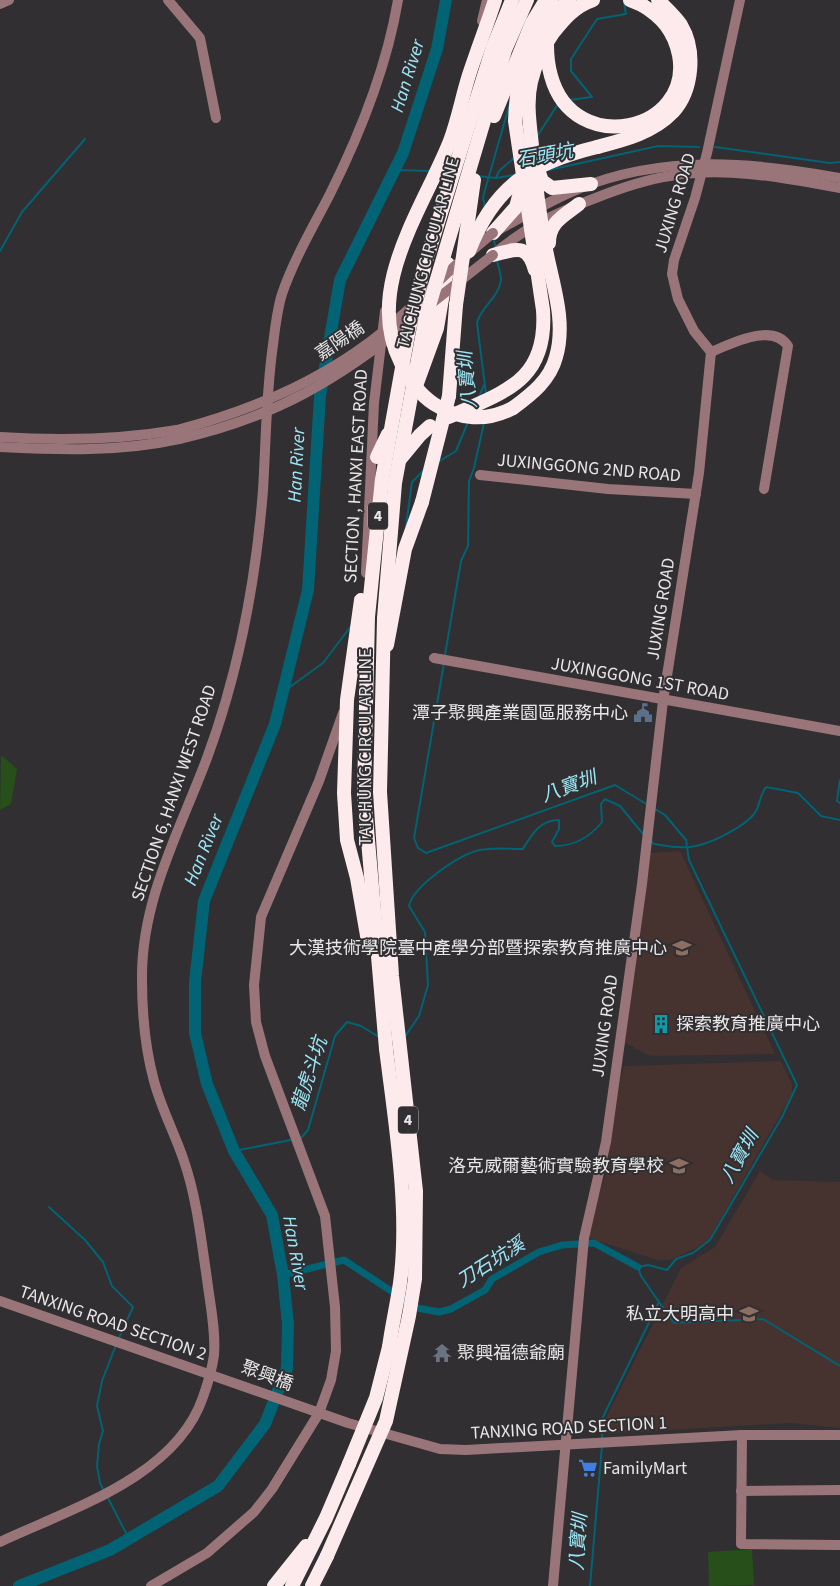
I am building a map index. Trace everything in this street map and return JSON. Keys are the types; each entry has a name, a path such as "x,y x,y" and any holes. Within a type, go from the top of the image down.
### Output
{"highway":[{"path":"495,0 469,75 450,140 406,239 392,279 390,328 399,359 409,379 428,400 450,412 475,418 491,417 513,408 534,393 544,381 556,356 560,316 549,258 524,177 515,121 516,91 524,62 536,35 553,14 569,0"},
{"name":"TAICHUNG CIRCULAR LINE","path":"320,1531 376,1398 383,1374 400,1282 400,1187 364,794 368,618 382,479 409,329 424,268 493,47 512,0"},
{"name":"TAICHUNG CIRCULAR LINE","path":"327,1556 386,1421 409,1316 415,1279 416,1191 392,976 380,792 384,618 395,482 426,316 505,50 527,0"},
{"path":"386,1049 357,878 347,840 344,793 347,700 377,457 413,391 428,356 440,313 450,255 469,175 502,73 534,0"},
{"path":"383,671 405,549 422,502 449,396 456,305 473,182 498,107 532,23 546,0"},
{"path":"551,0 547,53 551,76 559,95 566,105 587,121 601,126 622,127 643,121 657,112 672,94 679,76 680,60 671,30 654,12 630,0"},
{"path":"366,555 402,457 420,435 430,426 504,393 528,372 538,356 544,331 538,276 530,120 531,82 539,57 550,37 569,14 582,4 593,0"},
{"path":"456,305 468,251 478,227 489,208 510,186 548,162 646,131 677,107 688,83 689,47 681,26 658,0"},
{"path":"533,154 541,178 548,187 560,189 591,184"},
{"path":"493,233 516,207 524,177"},
{"path":"549,258 551,228 556,221 579,204"},
{"path":"493,255 515,249 522,251 529,255 538,276"},
{"path":"274,1586 320,1531"},
{"path":"292,1586 320,1531"},
{"path":"312,1586 327,1556"},
{"path":"319,1586 327,1556"}],"street":[{"path":"0,4 9,0"},
{"path":"168,0 200,38 216,118"},
{"name":"SECTION 6, HANXI WEST ROAD","path":"0,1542 123,1484 156,1462 184,1434 196,1415 213,1374 214,1328 194,1194 153,1079 150,1061 143,1001 144,946 160,872 207,757 218,725 246,611 260,525 268,378 281,298 302,246 331,192 358,132 394,25 398,0"},
{"path":"151,1586 207,1553 254,1512 272,1489 319,1413 330,1385 336,1351 335,1307 325,1216 305,1158 265,1056 256,1022 254,985 261,917 319,781 343,713 353,669 365,594 374,403 389,284 408,232 449,142 487,0"},
{"name":"JUXING ROAD","path":"565,1445 584,1238 606,1142 642,884 664,701 696,494 710,352 694,332 678,298 672,274 674,260 703,168 740,0"},
{"path":"536,216 591,184 646,169 760,165 840,178"},
{"path":"536,216 579,204 640,182 703,168 840,188"},
{"name":"嘉陽橋","path":"178,435 247,410 318,376 386,329 493,233 536,216"},
{"name":"嘉陽橋","path":"178,435 242,422 291,402 332,379 378,347 493,255 536,216"},
{"path":"710,352 739,341 770,335 780,338 788,346 764,489"},
{"path":"0,437 91,440 178,435"},
{"path":"0,447 85,450 147,445 178,435"},
{"name":"JUXINGGONG 2ND ROAD","path":"480,475 608,489 696,494"},
{"name":"JUXINGGONG 1ST ROAD","path":"434,658 664,701 840,731"},
{"name":"TANXING ROAD SECTION 2","path":"0,1301 213,1374"},
{"name":"聚興橋","path":"213,1374 306,1408"},
{"name":"TANXING ROAD SECTION 1","path":"306,1408 440,1449 466,1450 742,1435 840,1435"},
{"path":"742,1435 741,1544 840,1545"},
{"path":"553,1586 565,1445"},
{"path":"741,1491 840,1490"}],"shaded area":[{"name":"大漢技術學院臺中產學分部暨探索教育推廣中心","path":"680,851 775,1054 650,1056 625,1043 650,853"},
{"name":"洛克威爾藝術實驗教育學校","path":"781,1061 792,1084 792,1094 707,1243 672,1259 660,1261 589,1238 594,1208 606,1174 620,1080 624,1066"},
{"name":"私立大明高中","path":"760,1171 773,1180 840,1182 840,1428 791,1423 604,1434 606,1418 681,1268 715,1247"}],"green space":[{"path":"1,755 17,769 11,804 0,810"},
{"path":"753,1544 840,1545 840,1550 752,1549"},
{"path":"752,1549 754,1585 709,1586 708,1552"}],"waterway":[{"name":"Han River","path":"19,1586 110,1550 218,1486 265,1424 287,1368 288,1324 283,1275 272,1215 234,1151 207,1084 195,1033 195,982 204,901 275,724 308,590 320,396 340,280 403,153 437,49 446,0"},
{"path":"569,100 592,97 571,71 571,59 597,19 626,14 624,2"},
{"name":"八寶圳","path":"485,207 483,197 510,103"},
{"path":"536,138 558,104"},
{"path":"0,251 22,212 85,139"},
{"name":"石頭坑","path":"549,170 658,146 699,147"},
{"name":"石頭坑","path":"715,147 830,163 840,162"},
{"path":"496,178 499,171 514,158"},
{"name":"石頭坑","path":"395,170 430,171"},
{"name":"石頭坑","path":"477,176 496,178 514,175"},
{"name":"八寶圳","path":"493,238 496,247"},
{"name":"八寶圳","path":"486,394 477,323 482,312 500,286 501,278 497,260"},
{"path":"479,397 484,385"},
{"path":"438,462 456,451 468,422"},
{"name":"八寶圳","path":"445,655 461,561 468,546 469,481 474,468 484,423"},
{"path":"406,526 412,482 423,471"},
{"path":"283,692 323,663 351,626"},
{"name":"八寶圳","path":"444,663 414,838 418,848 426,853 615,785 648,805"},
{"name":"龍虎斗坑","path":"840,780 837,801 840,803"},
{"name":"龍虎斗坑","path":"651,841 654,844 686,847 703,844 720,837 746,822 752,816 766,787 798,793 821,816 840,820"},
{"name":"龍虎斗坑","path":"404,1038 419,1016 428,985 425,932 409,906 419,889 438,872 461,858 480,850 523,849 537,829 547,822 559,820 559,829 552,842 555,846 562,846 582,840 602,822 601,804 605,799 620,806 644,835"},
{"name":"八寶圳","path":"602,1439 603,1417 659,1302 641,1276 638,1267 648,1265 667,1270 676,1259 693,1253 710,1240 782,1117 797,1085 689,860 686,840 665,815 655,809"},
{"name":"龍虎斗坑","path":"301,1138 308,1130 335,1036 347,1022 361,1026 379,1037"},
{"name":"龍虎斗坑","path":"234,1151 291,1140"},
{"path":"49,1207 85,1240 103,1262 112,1286 133,1307 119,1338"},
{"name":"刀石坑溪","path":"283,1275 344,1260 417,1308 439,1312 451,1309 485,1290 492,1279 539,1252 562,1245 594,1243 638,1267"},
{"name":"刀石坑溪","path":"659,1302 674,1323 763,1319 840,1366"},
{"path":"103,1489 97,1466 99,1444 103,1431 97,1406 102,1381 116,1345"},
{"name":"八寶圳","path":"590,1586 602,1446"},
{"path":"107,1496 129,1539"}],"place":[{"name":"潭子聚興產業園區服務中心","path":"643,713"},
{"name":"大漢技術學院臺中產學分部暨探索教育推廣中心","path":"682,948"},
{"name":"探索教育推廣中心","path":"661,1024"},
{"name":"洛克威爾藝術實驗教育學校","path":"679,1166"},
{"name":"私立大明高中","path":"749,1314"},
{"name":"聚興福德爺廟","path":"442,1353"},
{"name":"FamilyMart","path":"588,1468"}]}
